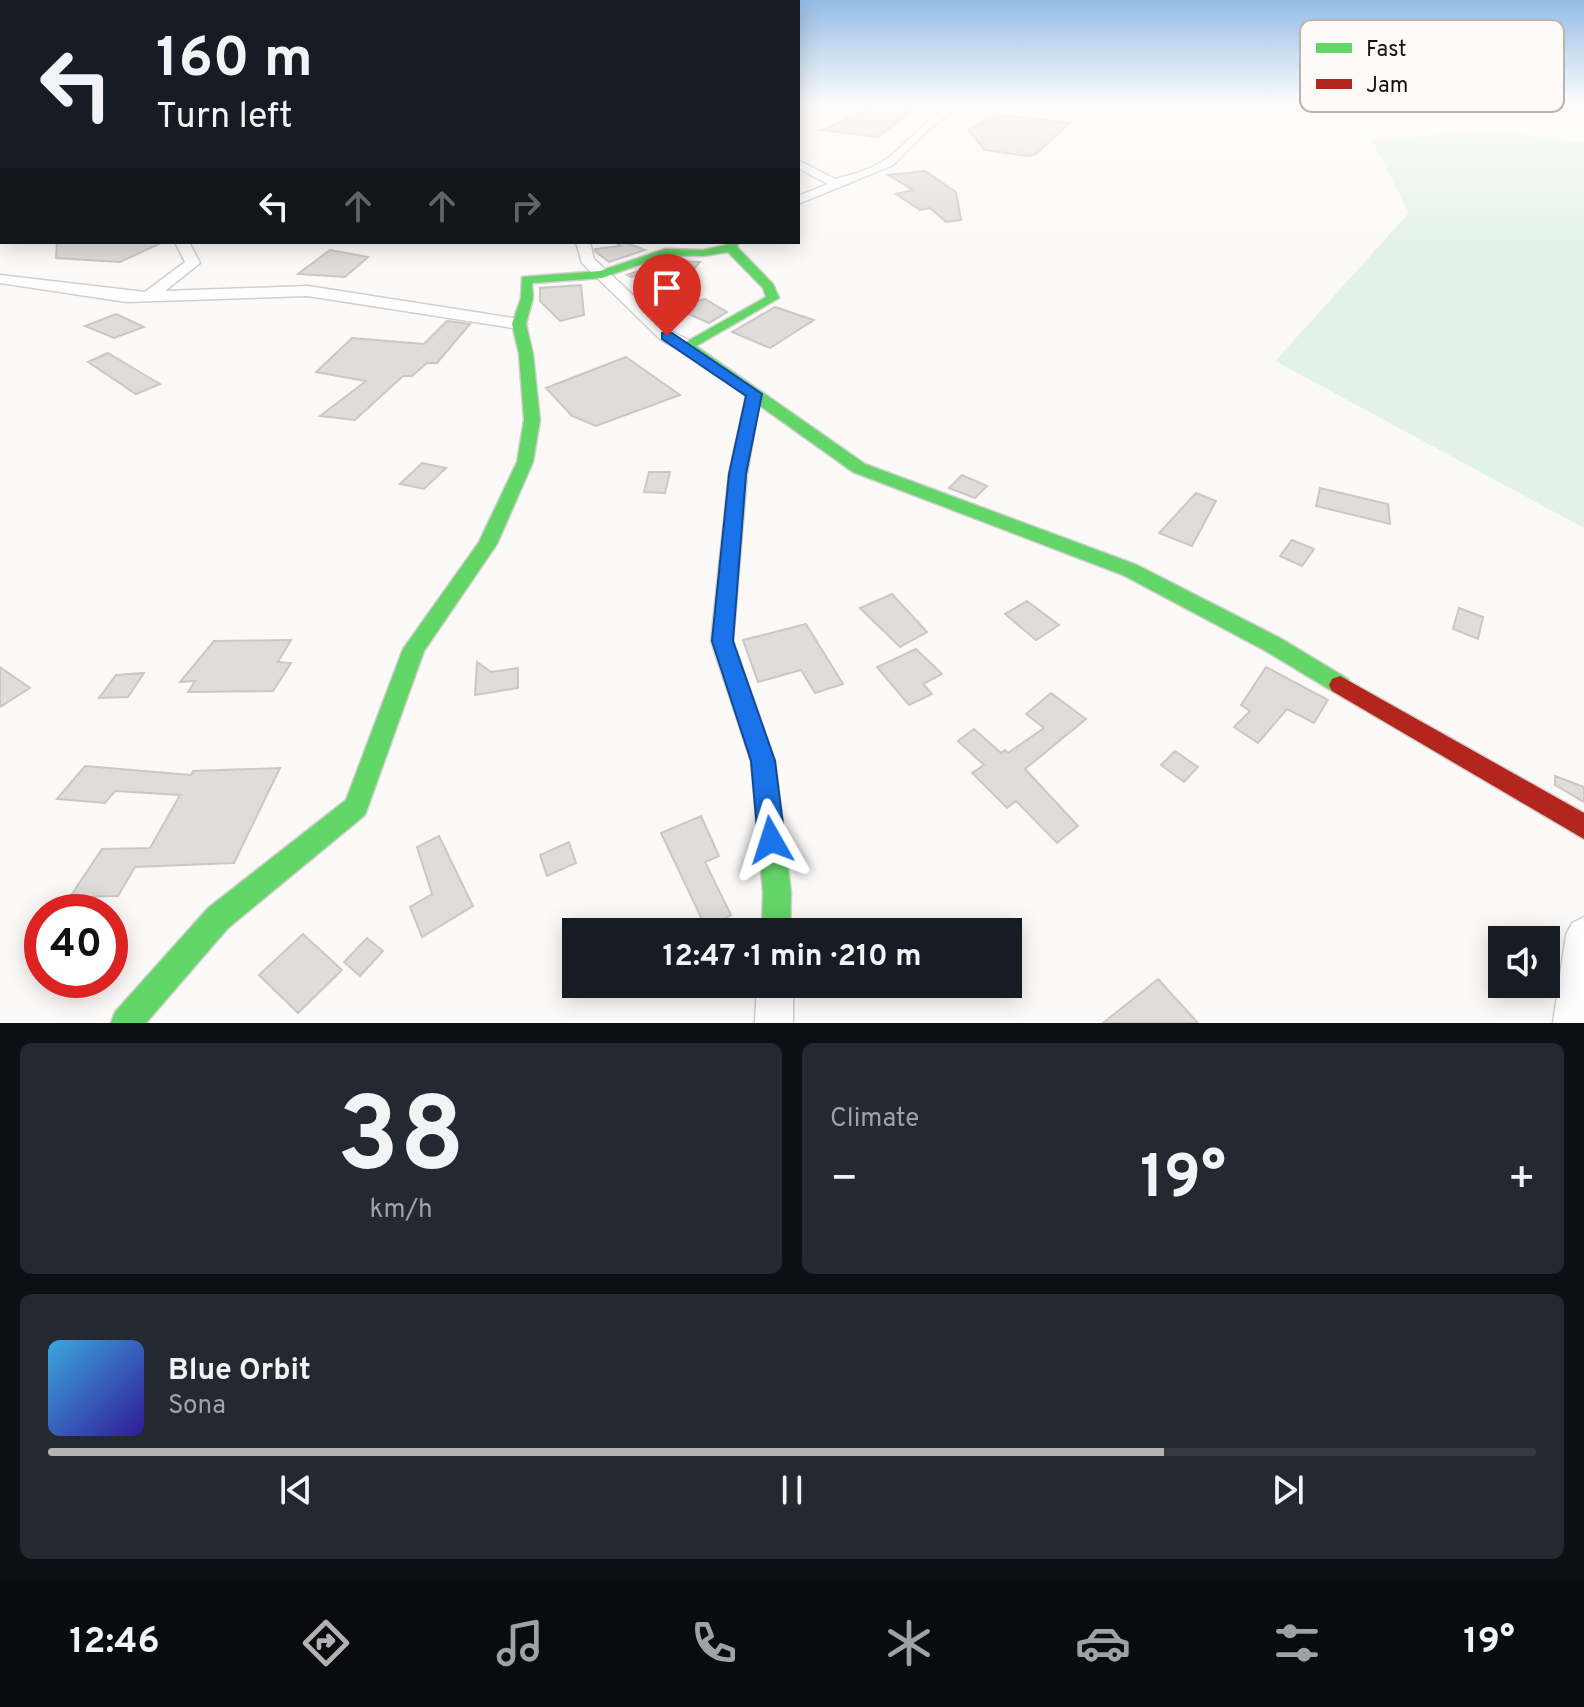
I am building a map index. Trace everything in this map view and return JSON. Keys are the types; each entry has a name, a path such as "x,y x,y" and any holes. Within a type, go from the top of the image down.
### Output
{"street":[{"path":"800,164 834,183 856,177 898,153"},
{"path":"800,200 818,195 832,188 834,183"},
{"path":"149,296 193,263 183,244"},
{"path":"583,244 587,260 667,336 686,346 859,468 1130,570 1272,644 1436,743 1584,827"},
{"path":"126,1023 218,918 356,807 414,649 488,544 525,462 532,420 526,354 519,324 527,298 526,280 602,274 665,252 703,253 732,245 769,287 773,298 686,346"},
{"path":"0,279 127,297 308,291 519,324"},
{"path":"754,394 738,474 722,641 763,761 777,892 776,918"},
{"path":"1572,1023 1584,935"},
{"path":"774,1023 775,998"}],"shaded area":[{"path":"1378,153 1584,153 1584,528 1275,361 1409,213"}],"building":[{"path":"1005,153 1037,153 1029,156"},
{"path":"925,171 956,192 961,220 946,222 930,208 920,210 896,194 913,190 888,175"},
{"path":"57,244 159,244 120,262 56,258"},
{"path":"618,244 629,244 645,250 609,262 595,249 620,246"},
{"path":"330,250 368,257 345,277 298,274"},
{"path":"667,261 700,262 688,275 662,282 650,272 631,277 627,275"},
{"path":"581,285 584,315 560,321 540,301 540,288"},
{"path":"705,299 727,312 709,323 673,307"},
{"path":"775,307 814,320 770,348 732,332"},
{"path":"116,314 144,327 114,338 85,326"},
{"path":"447,321 470,324 437,363 427,363 412,376 403,376 355,420 320,416 366,381 316,372 352,338 424,344"},
{"path":"108,353 160,384 136,394 88,362"},
{"path":"626,357 680,395 596,426 572,416 546,388"},
{"path":"422,463 446,468 424,489 400,484"},
{"path":"649,472 670,472 665,493 644,492"},
{"path":"962,475 987,486 975,498 949,488"},
{"path":"1320,488 1388,504 1390,524 1316,506"},
{"path":"1196,493 1216,501 1192,546 1159,533"},
{"path":"1292,540 1314,549 1302,566 1280,556"},
{"path":"892,594 927,632 900,647 860,608"},
{"path":"1027,601 1059,625 1036,640 1005,614"},
{"path":"1459,608 1483,617 1478,639 1453,629"},
{"path":"806,624 843,684 815,693 801,670 758,682 743,640"},
{"path":"291,640 278,662 291,663 273,691 188,692 195,681 180,682 214,641"},
{"path":"916,649 942,674 923,684 932,694 909,705 877,667"},
{"path":"477,662 491,672 518,668 518,688 475,695"},
{"path":"0,667 30,688 0,707"},
{"path":"1266,667 1328,700 1314,723 1287,709 1258,743 1234,727 1250,711 1241,705"},
{"path":"144,673 128,697 99,698 116,675"},
{"path":"1051,693 1086,719 1025,769 1078,826 1057,843 1016,801 1007,808 972,773 984,765 958,741 974,729 1001,753 1005,750 1008,753 1044,728 1026,714"},
{"path":"1175,751 1198,767 1184,782 1161,765"},
{"path":"85,766 191,775 193,771 280,768 234,863 135,867 119,894 72,894 102,849 150,848 180,795 115,791 105,803 57,799"},
{"path":"1555,776 1584,787 1584,802 1555,785"},
{"path":"701,816 719,856 705,862 731,915 725,918 701,918 661,833"},
{"path":"439,836 473,906 422,937 410,907 432,894 417,847"},
{"path":"569,842 576,863 547,876 540,855"},
{"path":"303,934 342,970 298,1013 259,975"},
{"path":"367,938 383,951 360,976 344,962"},
{"path":"1158,979 1198,1023 1103,1023"}],"traffic: fast":[{"path":"732,244 731,248 769,287 773,298 686,346 859,468 1130,570 1272,644 1340,685"},
{"path":"126,1023 218,918 356,807 414,649 488,544 525,462 532,420 526,354 519,324 527,298 526,280 602,274 665,252 703,253 731,248"},
{"path":"754,394 738,474 722,641 763,761 777,892 776,918"}],"traffic: jam":[{"path":"1340,685 1584,827"}],"route":[{"path":"667,336 754,394 738,474 722,641 763,761 771,840"}]}
